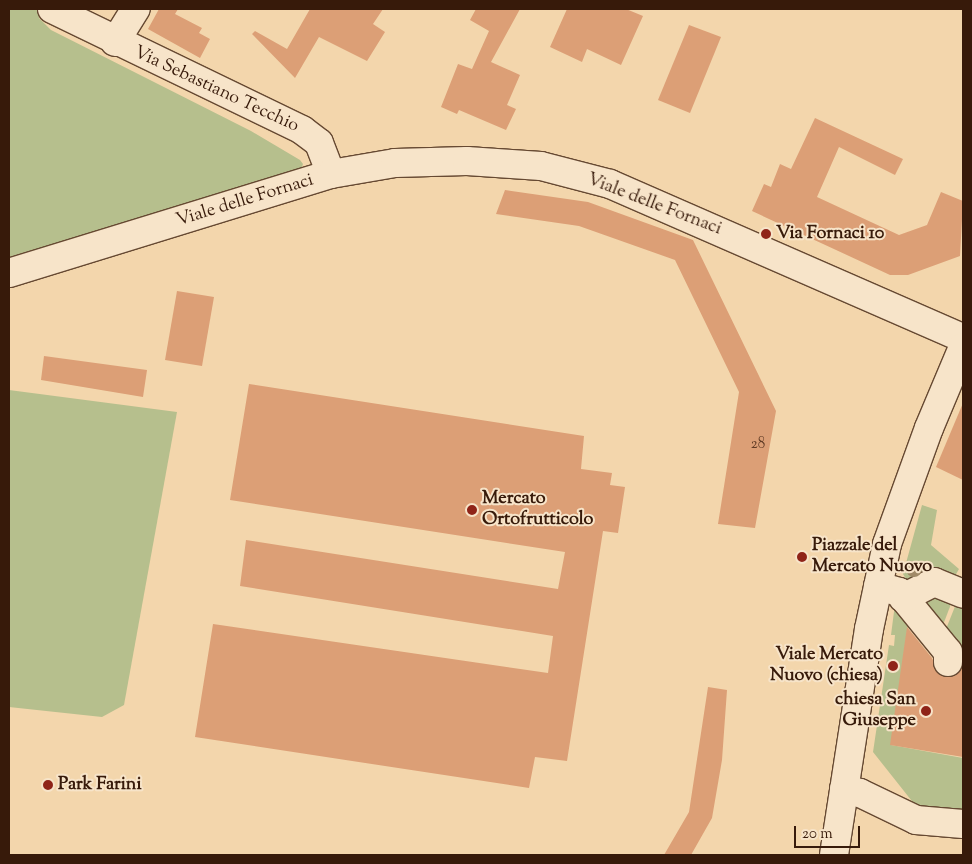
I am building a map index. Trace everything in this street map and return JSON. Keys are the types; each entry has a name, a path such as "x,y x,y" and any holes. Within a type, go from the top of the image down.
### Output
{"street":[{"path":"52,9 115,42"},
{"name":"Via Sebastiano Tecchio","path":"136,9 115,42 302,130 319,142 331,174"},
{"name":"Viale delle Fornaci","path":"9,273 331,174 395,163 449,161 541,166 610,184 821,285 963,338"},
{"path":"834,855 878,586 898,511 963,347"},
{"path":"904,598 934,582 963,594"},
{"path":"878,586 899,592 948,652 948,662"},
{"path":"844,789 860,792 916,820 962,826"}],"green space":[{"path":"9,9 40,9 39,18 51,30 251,131 300,160 303,164 300,172 9,257"},
{"path":"9,390 177,412 124,705 102,717 9,707"},
{"path":"922,505 937,510 931,545 959,569 955,576 926,564 922,578 909,584 903,574"},
{"path":"933,596 951,604 943,625 918,602"},
{"path":"895,604 908,624 891,745 963,758 963,812 919,810 873,752 889,645 894,646 895,635 891,635"},
{"path":"956,604 963,607 963,655 944,634"}],"building":[{"path":"159,9 178,9 175,14 202,28 199,33 210,39 200,58 148,29"},
{"path":"310,9 383,9 373,24 385,32 367,61 319,37 295,78 252,34 255,31 287,49"},
{"path":"476,9 520,9 491,62 520,75 507,105 516,109 506,130 459,110 457,114 441,107 458,64 472,69 489,31 470,20"},
{"path":"567,9 626,9 643,16 621,65 587,49 582,62 550,47"},
{"path":"689,25 721,37 690,113 658,100"},
{"path":"815,118 903,159 895,175 839,147 817,197 899,235 927,225 941,192 963,201 960,256 908,275 890,275 752,211 764,184 771,187 780,164 791,169"},
{"path":"505,190 588,202 693,240 776,411 755,528 718,524 739,392 675,260 579,226 496,214"},
{"path":"177,291 214,297 202,366 165,360"},
{"path":"44,356 147,370 143,397 41,380"},
{"path":"249,384 584,436 581,469 612,473 610,485 625,487 618,533 603,531 567,761 535,757 529,788 195,737 213,624 548,673 553,636 240,586 246,540 558,589 565,552 230,500"},
{"path":"963,403 963,480 936,467"},
{"path":"907,627 932,658 940,675 955,676 963,664 963,757 890,745"},
{"path":"708,687 727,690 722,760 712,818 691,855 664,855 689,812"}],"place":[{"name":"Via Fornaci 10","path":"766,234"},
{"name":"Mercato Ortofrutticolo","path":"472,510"},
{"name":"Piazzale del Mercato Nuovo","path":"802,557"},
{"name":"Viale Mercato Nuovo (chiesa)","path":"893,666"},
{"name":"chiesa San Giuseppe","path":"926,711"},
{"name":"Park Farini","path":"48,785"}]}
